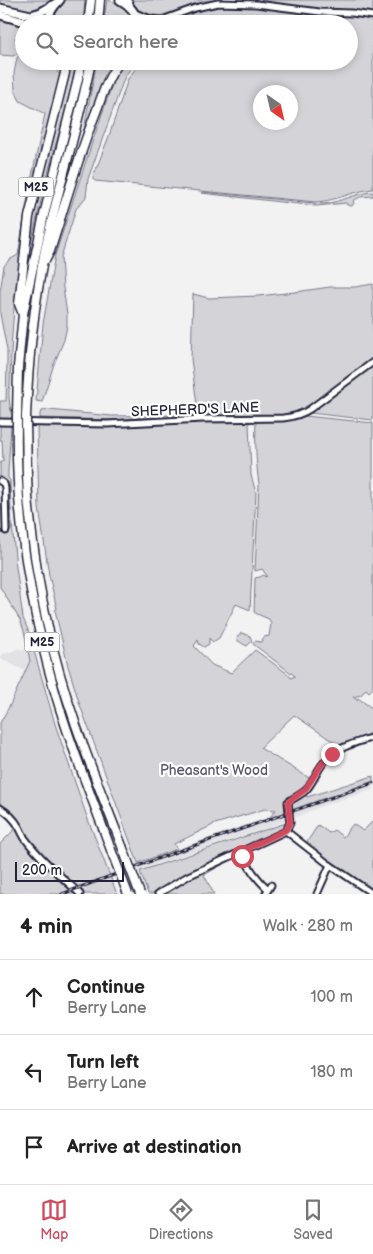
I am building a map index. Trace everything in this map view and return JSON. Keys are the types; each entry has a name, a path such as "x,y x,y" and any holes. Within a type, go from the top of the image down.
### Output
{"highway":[{"path":"89,15 91,0"},
{"path":"99,15 100,0"},
{"name":"M25","path":"23,314 19,304 30,217 65,70"},
{"name":"M25","path":"79,70 43,219 23,314 18,367 17,466 19,506 27,568 38,629 58,702 128,894"},
{"name":"M25","path":"90,70 52,219 33,322 26,421 29,507 36,565 48,629 64,690 140,894"},
{"name":"M25","path":"42,266 50,251 90,126 103,91 114,70"}],"main road":[{"path":"120,0 127,2 134,13"},
{"path":"0,8 32,15 58,2"},
{"path":"49,15 58,2"},
{"path":"0,15 15,19"}],"street":[{"path":"177,15 195,8 218,3 256,4 373,16"},
{"path":"134,13 140,15"},
{"name":"SHEPHERD'S LANE","path":"0,422 107,424 203,419 283,418 305,413 373,362"},
{"path":"0,481 4,484 5,488 3,515 6,531"},
{"path":"158,894 188,876 286,830 290,822 288,802 305,790 322,764 332,754 373,737"},
{"path":"0,808 18,826 25,840 39,856 80,894"},
{"path":"286,830 330,865 373,894"},
{"path":"240,852 246,863 268,889"},
{"path":"317,894 330,865"}],"shaded area":[{"path":"27,646 30,661 25,671 1,659 1,654 19,648 24,650"},
{"path":"373,781 372,790 322,806 292,819 100,883 53,894 98,876"}],"green space":[{"path":"0,0 53,0 41,8 27,12 0,6"},
{"path":"66,0 85,0 84,15 53,15 60,4"},
{"path":"107,0 117,3 132,15 104,15"},
{"path":"131,0 373,0 373,14 349,9 349,11 345,12 218,2 172,15 146,15 141,13"},
{"path":"226,5 352,15 180,15 202,8"},
{"path":"48,10 47,15 33,15"},
{"path":"358,16 373,17 373,189 316,202 95,181 93,177 128,79 134,70 358,70"},
{"path":"0,18 15,22 15,55 0,55"},
{"path":"15,68 15,70 56,70 61,76 35,177 19,263 9,394 12,419 0,419 0,401 6,401 7,350 0,314 0,292 4,266 9,260 18,255 45,114 20,101 15,90 14,73"},
{"path":"65,70 75,70 27,260 39,185"},
{"path":"95,70 113,70 65,195 84,129"},
{"path":"118,70 129,70 125,76 88,179 86,197 76,209 61,257 67,326 64,340 42,402 36,401 43,324 55,255"},
{"path":"373,192 373,196 360,197 353,201 352,206 346,203 316,206 201,193 324,204"},
{"path":"373,284 373,361 312,406 292,415 133,418 116,420 40,418 42,411 49,410 112,416 178,415 187,414 193,410 197,405 191,359 193,294 209,298 258,296"},
{"path":"373,365 373,420 310,413"},
{"name":"Pheasant's Wood","path":"305,416 373,423 373,688 369,692 366,689 361,695 353,697 357,700 358,698 373,709 373,735 341,747 294,715 260,748 311,779 305,794 307,797 373,776 373,781 269,818 276,810 265,809 215,824 174,844 177,849 138,863 80,705 68,666 55,610 57,609 49,575 39,508 37,426 100,426 203,421 249,422 251,475 256,493 250,610 236,604 219,638 213,642 209,638 209,644 204,647 199,644 198,640 194,646 212,665 231,673 255,650 291,678 295,676 253,644 255,641 261,642 264,637 269,636 271,623 269,619 254,612 255,578 267,576 262,569 255,571 259,484 256,453 256,421"},
{"path":"0,425 11,425 8,478 10,480 11,511 10,504 8,503 10,501 10,493 7,493 10,490 9,483 0,479 0,463 3,461"},
{"path":"11,511 23,618 55,724 87,817 117,894 0,894 0,844 18,826 0,807 0,723 30,661 20,620 0,587 0,533 11,530 11,523 8,523 8,520 11,520 11,514 8,514 8,512"},
{"path":"242,633 250,636 252,641 247,646 237,640 238,635"},
{"path":"373,821 373,893 305,845 318,825 329,833 334,830 343,837 353,824 363,831"},
{"path":"286,823 285,829 204,875 214,894 148,894 140,871"}],"railway":[{"path":"62,894 373,783"}],"route":[{"path":"242,856 240,852 286,830 290,822 288,802 305,790 322,764 332,754"}]}
